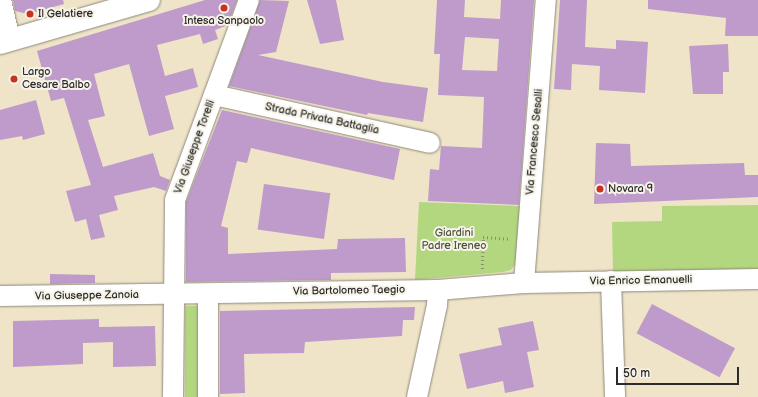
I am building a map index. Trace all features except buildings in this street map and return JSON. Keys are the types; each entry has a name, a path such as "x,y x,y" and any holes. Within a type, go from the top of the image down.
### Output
{"street":[{"path":"1,0 5,42 148,0"},
{"name":"Via Giuseppe Torelli","path":"173,397 175,200 249,0"},
{"name":"Via Francesco Sesalli","path":"524,283 546,0"},
{"name":"Strada Privata Battaglia","path":"214,95 430,143"},
{"name":"Via Enrico Emanuelli","path":"524,283 758,279"},
{"path":"611,281 615,397"},
{"name":"Via Bartolomeo Taegio","path":"175,295 438,290 524,283"},
{"path":"417,397 437,305 438,290"},
{"path":"208,294 208,397"},
{"name":"Via Giuseppe Zanoia","path":"0,296 175,295"}],"path":[{"path":"483,275 483,237 512,239"}],"green space":[{"name":"Giardini Padre Ireneo","path":"419,202 521,206 516,263 511,270 503,272 415,280"},
{"path":"758,205 758,271 613,273 612,222 662,221 662,206"},
{"path":"185,306 198,306 198,397 185,397"}],"place":[{"name":"Intesa Sanpaolo","path":"224,8"},
{"name":"Il Gelatiere","path":"30,14"},
{"name":"Largo Cesare Balbo","path":"14,79"},
{"name":"Novara 9","path":"600,189"}]}
